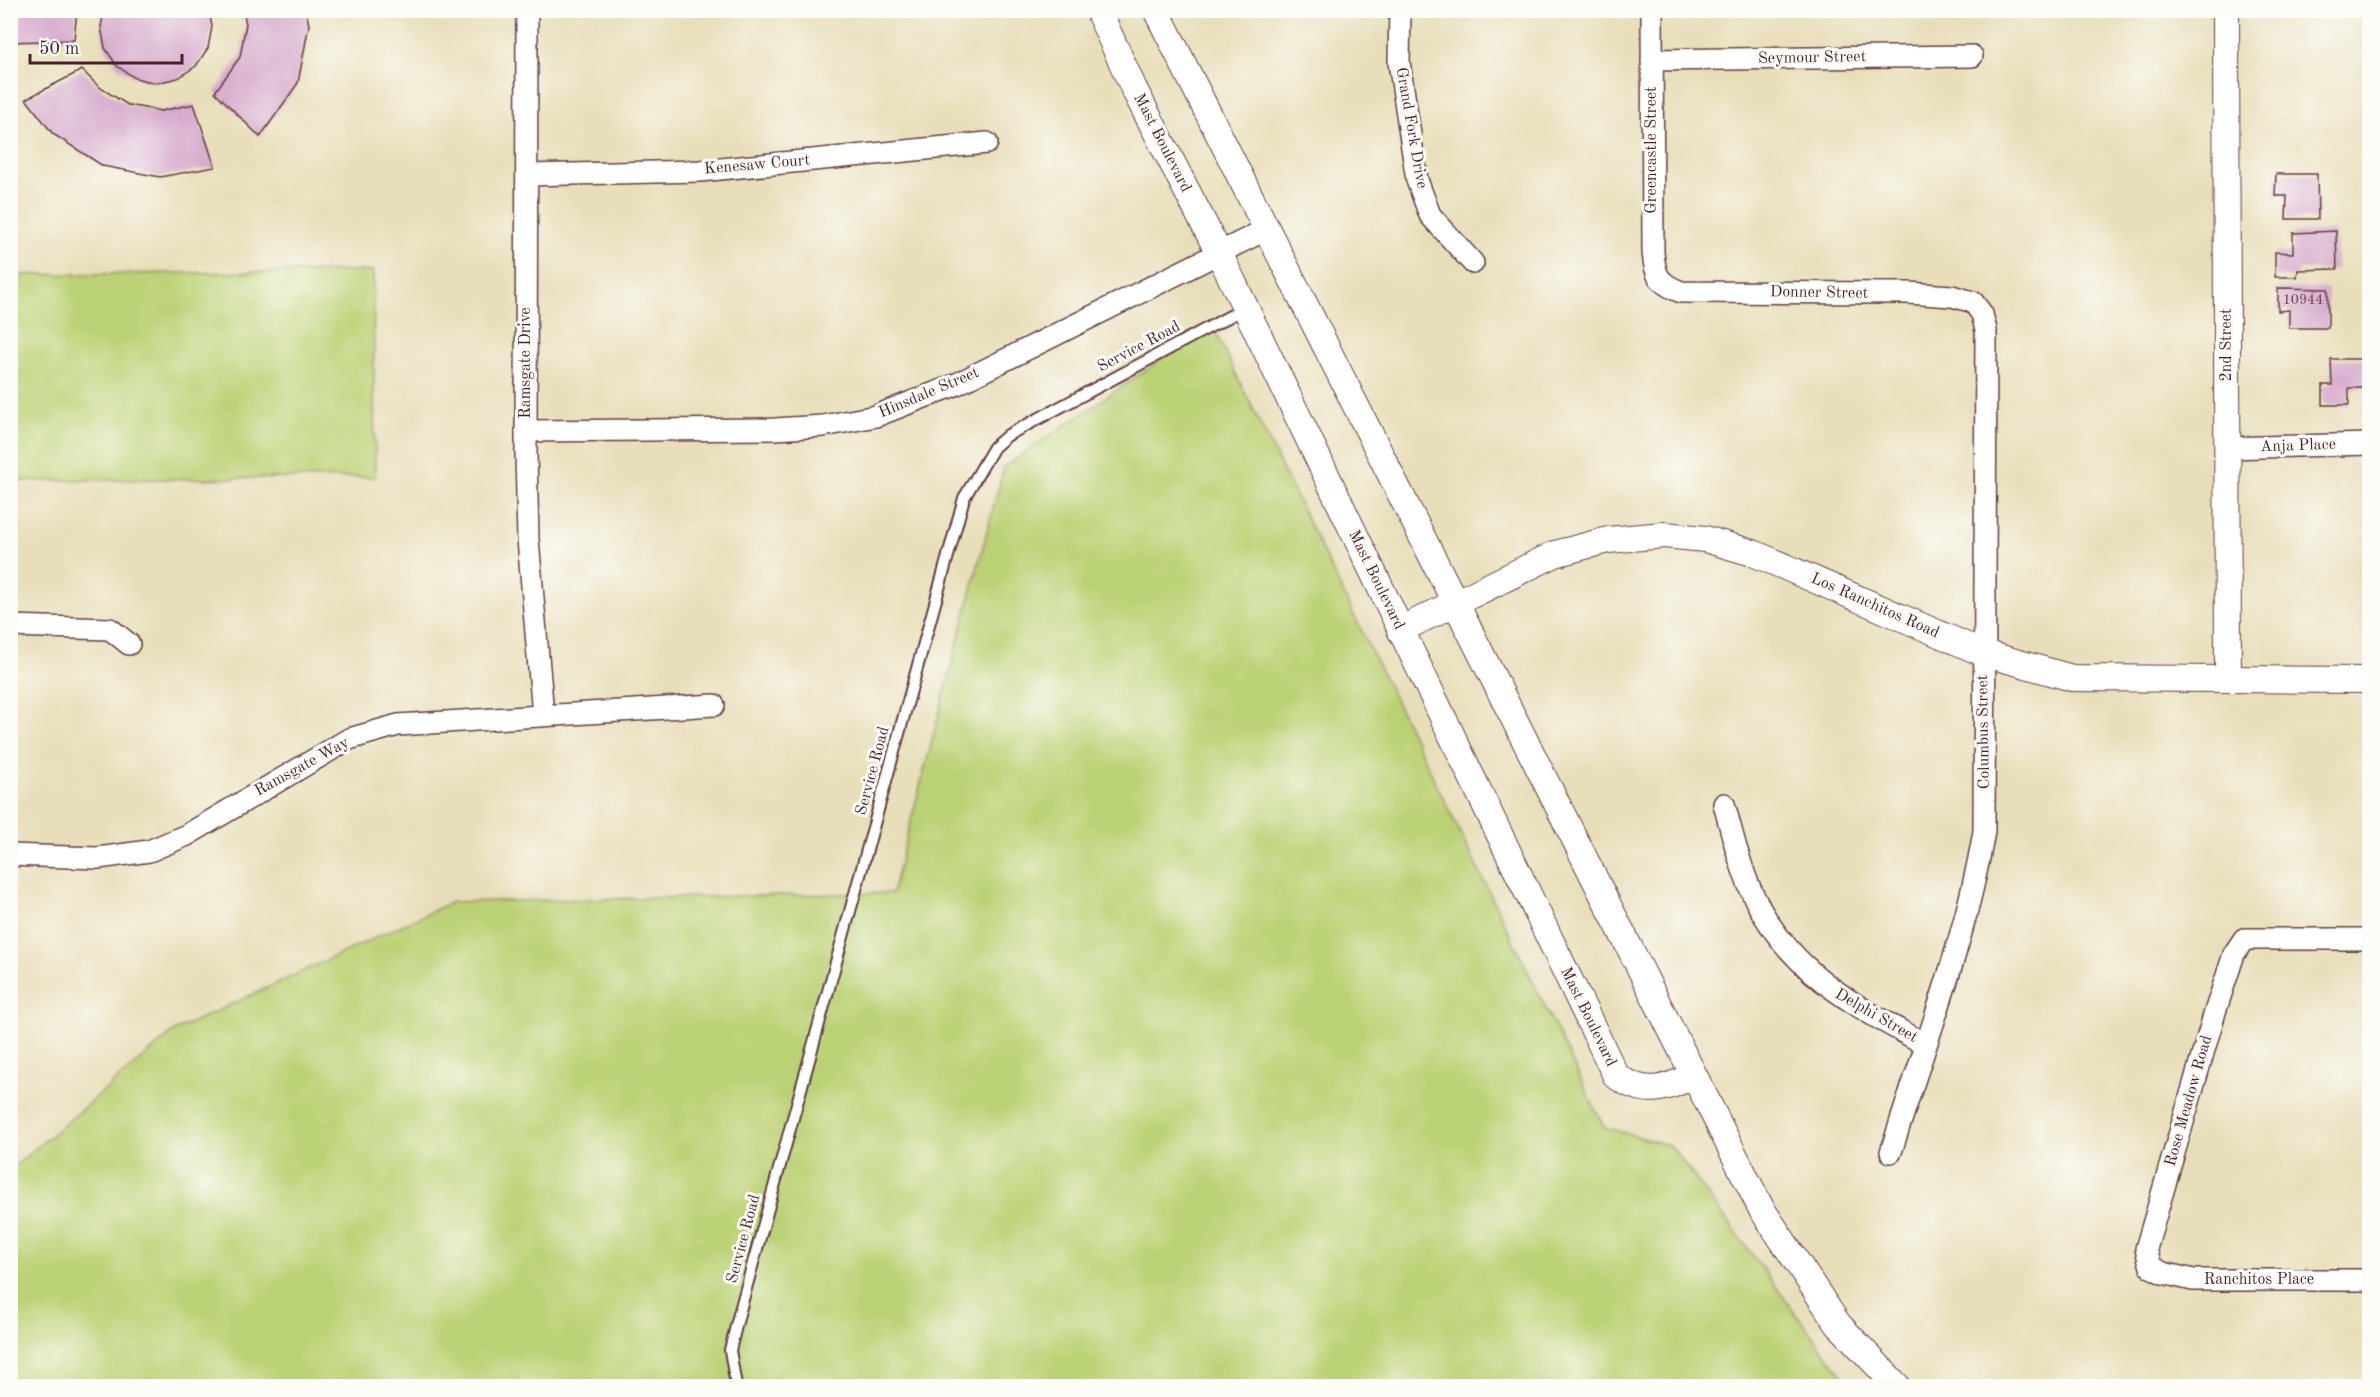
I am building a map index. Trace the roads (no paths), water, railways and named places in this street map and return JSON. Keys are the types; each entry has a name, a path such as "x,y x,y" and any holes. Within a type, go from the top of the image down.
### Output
{"street":[{"name":"Ramsgate Drive","path":"527,10 528,539 543,714"},
{"name":"Mast Boulevard","path":"1098,10 1134,89 1219,254 1616,1076 1634,1088 1665,1088 1693,1077"},
{"path":"1156,10 1265,230 1761,1208 1838,1324 1897,1386"},
{"name":"Grand Fork Drive","path":"1400,10 1399,62 1417,180 1430,215 1473,263"},
{"name":"Greencastle Street","path":"1652,10 1653,252 1655,272 1665,286"},
{"name":"2nd Street","path":"2226,10 2228,679"},
{"name":"Seymour Street","path":"1652,60 1972,56"},
{"name":"Kenesaw Court","path":"527,175 700,171 987,143"},
{"name":"Hinsdale Street","path":"526,431 775,429 823,426 876,416 955,385 1265,230"},
{"name":"Donner Street","path":"1665,286 1681,292 1908,293 1952,296 1973,302"},
{"name":"Columbus Street","path":"1891,1152 1961,932 1984,831 1986,330 1982,314 1973,302"},
{"name":"Anja Place","path":"2227,448 2370,444"},
{"name":"Los Ranchitos Road","path":"1400,630 1555,554 1578,547 1636,536 1698,538 1754,553 1983,653 2072,678 2370,680"},
{"path":"10,626 110,629 129,644"},
{"name":"Ramsgate Way","path":"10,855 98,858 149,851 187,835 349,739 398,725 543,714 714,705"},
{"name":"Delphi Street","path":"1724,804 1750,889 1766,918 1790,952 1822,983 1843,999 1925,1044"},
{"name":"Rose Meadow Road","path":"2151,1267 2146,1249 2215,1012 2235,954 2244,939 2370,939"},
{"name":"Ranchitos Place","path":"2151,1267 2163,1273 2193,1280 2370,1280"}],"lane":[{"name":"Service Road","path":"736,1386 730,1350 739,1314 964,498 994,447 1008,435 1245,308"}]}
